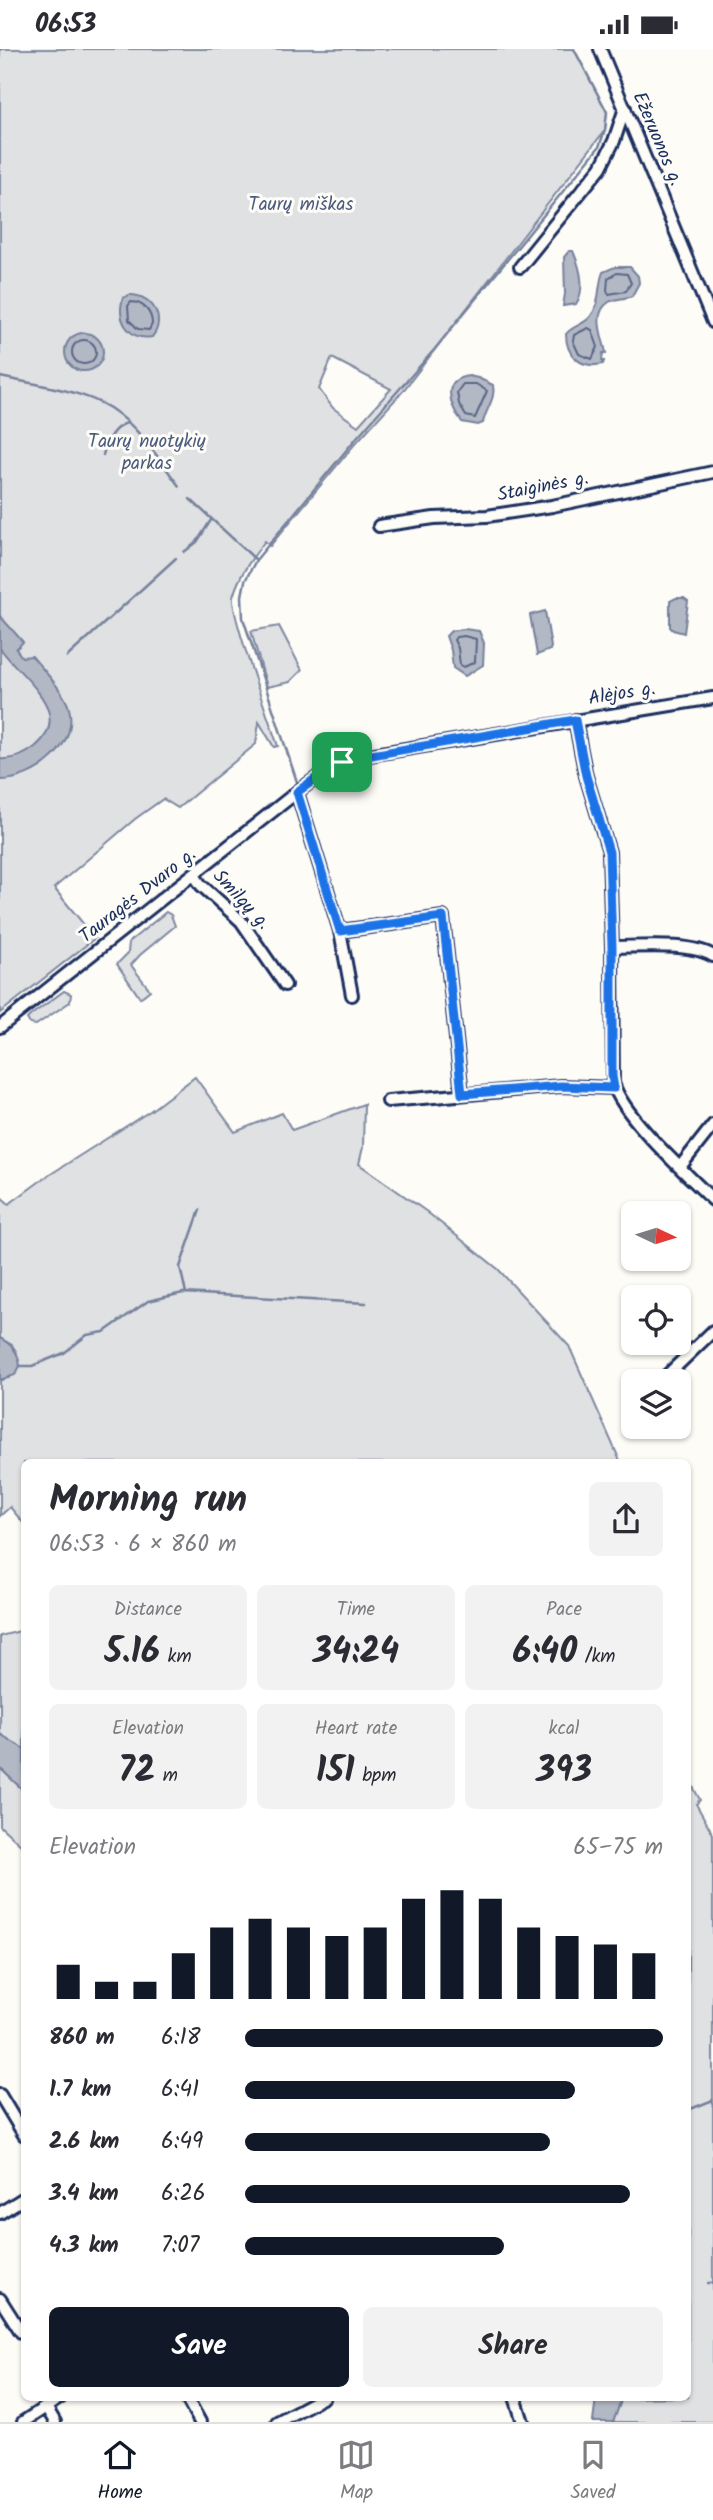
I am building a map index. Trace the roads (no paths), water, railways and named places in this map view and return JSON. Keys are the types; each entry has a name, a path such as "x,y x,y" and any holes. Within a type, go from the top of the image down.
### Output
{"street":[{"name":"Ežeruonos g.","path":"600,49 713,322"},
{"path":"520,267 601,167 625,109"},
{"name":"Staiginės g.","path":"379,526 434,518 487,516 552,506 570,500 713,472"},
{"name":"Alėjos g.","path":"297,792 332,767 354,758 713,698"},
{"path":"575,720 586,776 609,852 612,947 611,1065 614,1088 630,1114 713,1200"},
{"path":"297,792 340,931 352,995"},
{"name":"Tauragės Dvaro g.","path":"0,1027 297,792"},
{"name":"Smilgų g.","path":"194,875 241,921 285,985"},
{"path":"340,931 443,917 462,1094"},
{"path":"612,947 687,949 705,951 713,956"},
{"path":"388,1101 561,1086 614,1088"},
{"path":"680,1167 713,1125"},
{"path":"673,1369 713,1331"},
{"path":"0,2095 21,2130"},
{"path":"0,2213 21,2200"},
{"path":"0,2299 21,2332"},
{"path":"23,2422 55,2401"},
{"path":"188,2401 200,2422"},
{"path":"277,2422 316,2401"},
{"path":"516,2401 523,2422"},
{"path":"47,2407 55,2422"}],"water":[{"path":"569,251 573,251 578,264 581,292 576,304 563,306 564,257"},
{"path":"615,267 630,267 638,276 639,283 632,296 609,302 604,307 599,319 606,353 603,353 604,361 603,364 588,365 572,354 566,334 590,317 596,307 603,272"},
{"path":"129,295 144,299 155,309 158,323 152,337 137,336 126,327 121,306 123,298"},
{"path":"84,333 97,339 103,352 97,365 84,371 71,365 65,352 71,339"},
{"path":"469,376 493,385 494,390 483,423 478,425 462,422 451,401 454,382"},
{"path":"676,598 688,601 684,633 670,627 670,601"},
{"path":"545,611 551,647 550,650 537,655 530,615"},
{"path":"0,616 23,642 16,649 22,657 32,656 61,692 68,705 70,719 62,746 52,757 27,774 0,780 0,759 19,756 35,747 46,734 50,721 47,707 40,695 0,648"},
{"path":"451,631 479,631 484,643 483,665 465,676 453,668 446,636"},
{"path":"0,1338 14,1349 20,1366 15,1375 0,1380"},
{"path":"0,1734 21,1747 21,1788 0,1768"},
{"path":"596,2401 621,2401 613,2422 593,2422"}],"waterway":[{"path":"298,785 243,618 242,596 245,581 256,560 358,436 434,350 599,147 607,112 574,49"},
{"path":"0,377 72,392 110,408 139,434 179,486"},
{"path":"103,455 111,436 127,423"},
{"path":"190,499 256,560"},
{"path":"184,552 197,542 211,520"},
{"path":"67,657 176,558"},
{"path":"186,1293 180,1267 200,1210"},
{"path":"20,1366 32,1366 64,1353 87,1335 104,1332 148,1301 183,1293 366,1303"},
{"path":"691,2109 713,2100"},
{"path":"708,2283 713,2283"}],"park label":[{"name":"Taurų miškas","path":"301,205"},
{"name":"Taurų nuotykių parkas","path":"147,453"}]}
